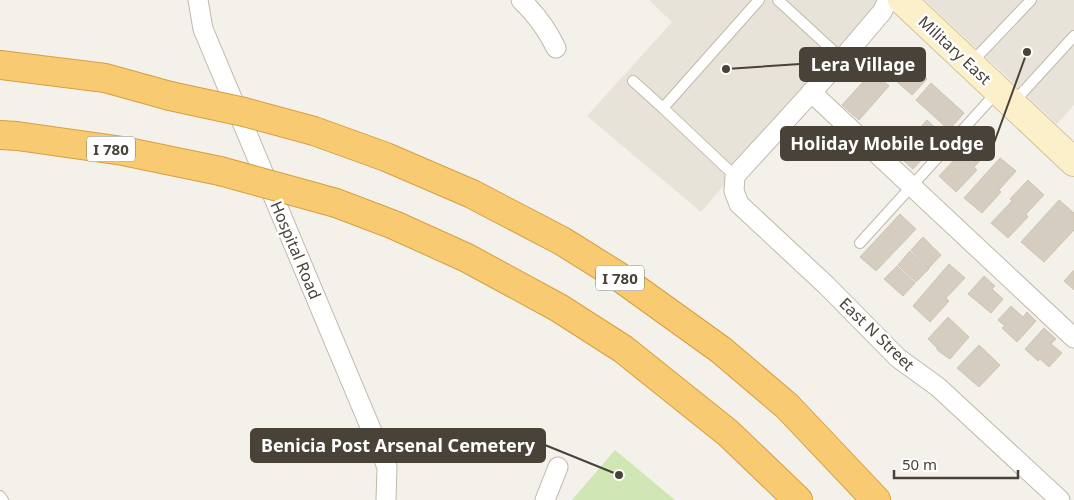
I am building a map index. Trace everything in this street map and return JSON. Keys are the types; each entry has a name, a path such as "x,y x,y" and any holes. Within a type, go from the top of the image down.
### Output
{"highway":[{"path":"0,65 106,78 170,96"},
{"name":"I 780","path":"0,82 170,96 244,112 314,131 386,157 472,194 562,241 618,276 721,350 786,406 876,500"},
{"name":"I 780","path":"0,135 123,151 220,171 336,203 394,225 467,258 567,313 623,349 728,433 798,500"}],"main road":[{"name":"Military East","path":"902,0 1074,162"}],"street":[{"name":"Hospital Road","path":"198,0 203,29 387,467 386,500"},
{"path":"521,0 535,13 548,31 556,48"},
{"path":"735,176 842,59 882,12 888,0"},
{"path":"810,92 1072,333"},
{"name":"East N Street","path":"735,176 734,191 739,204 826,285 898,358 938,387 1060,500"},
{"path":"545,500 558,467"}],"lane":[{"path":"663,108 759,0"},
{"path":"778,0 842,59"},
{"path":"970,64 1031,0"},
{"path":"860,243 912,186 1074,36"},
{"path":"633,81 735,176"},
{"path":"0,496 3,500"}],"shaded area":[{"path":"649,0 882,0 701,212 587,116 672,22"},
{"path":"925,0 1074,0 1074,105 1057,124"}],"green space":[{"path":"615,450 675,500 572,500"}],"building":[{"path":"895,49 927,79 912,95 879,66"},
{"path":"873,71 889,86 859,120 842,105"},
{"path":"931,83 964,113 949,130 916,100"},
{"path":"927,120 944,136 913,169 896,154"},
{"path":"976,133 992,148 974,167 977,170 956,192 939,176"},
{"path":"1000,158 1016,171 999,190 1001,192 982,213 964,198"},
{"path":"1028,180 1044,195 1026,214 1028,217 1008,238 991,223 1012,201 1010,199"},
{"path":"1059,200 1074,213 1074,230 1044,262 1021,242"},
{"path":"900,214 916,229 876,271 860,257"},
{"path":"923,237 941,255 929,268 911,250"},
{"path":"910,251 929,269 916,282 898,265"},
{"path":"949,264 965,278 946,298 949,301 930,322 913,306"},
{"path":"897,266 915,283 903,296 884,279"},
{"path":"1074,270 1074,290 1064,281"},
{"path":"984,276 995,286 992,289 1003,299 991,313 968,294"},
{"path":"1011,306 1023,317 1027,312 1036,321 1017,342 1002,328 1005,326 998,320"},
{"path":"948,317 969,337 950,359 937,350 928,339"},
{"path":"1044,328 1056,339 1051,344 1062,353 1049,367 1040,359 1038,361 1025,349"},
{"path":"979,345 1000,365 979,387 957,368"}],"place":[{"name":"Holiday Mobile Lodge","path":"1027,52"},
{"name":"Lera Village","path":"726,69"},
{"name":"Benicia Post Arsenal Cemetery","path":"619,475"}]}
